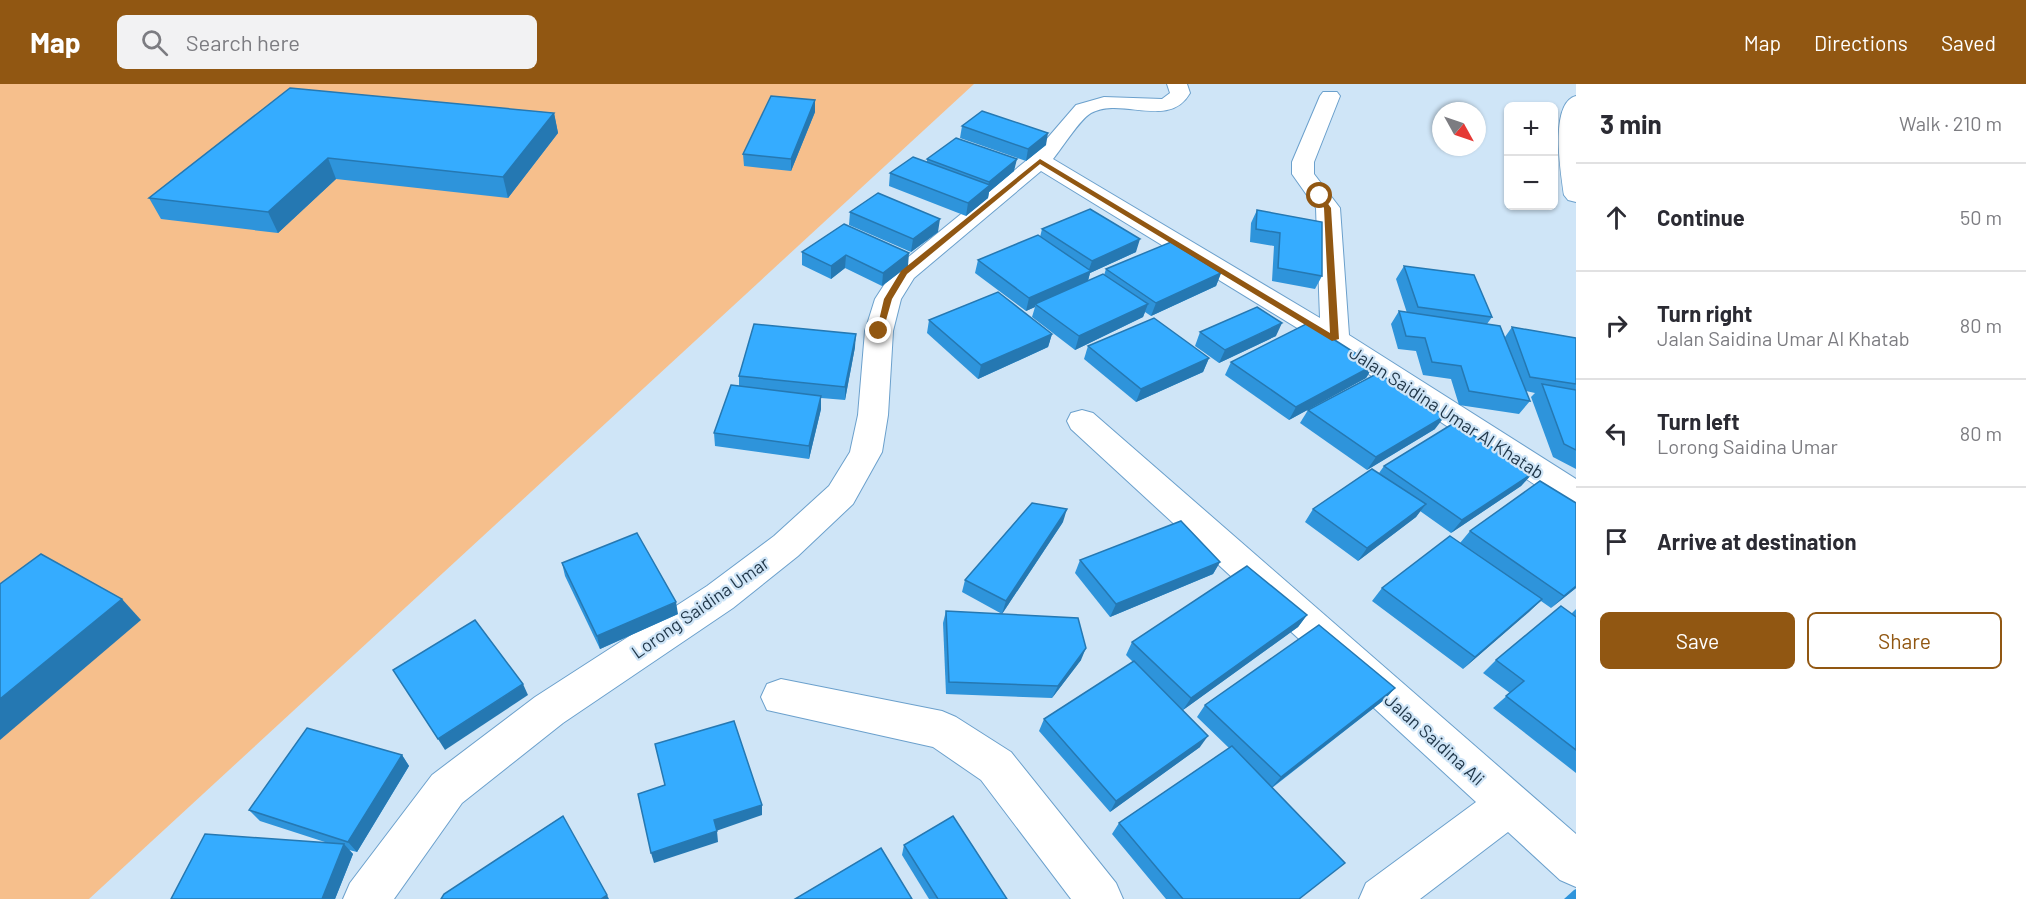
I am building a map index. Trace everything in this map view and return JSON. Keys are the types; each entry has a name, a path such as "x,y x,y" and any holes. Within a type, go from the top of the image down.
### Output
{"street":[{"name":"Lorong Saidina Umar","path":"366,899 447,789 549,710 720,597 786,546 841,495 866,452 873,415 879,331 893,290 904,273 1040,161 1083,109 1104,103 1165,105 1176,100 1180,93 1177,84"},
{"path":"1330,96 1303,162 1303,174 1328,208 1335,339"},
{"path":"1576,102 1572,106 1570,156 1576,195"},
{"name":"Jalan Saidina Umar Al Khatab","path":"1040,161 1335,339 1576,495"},
{"name":"Jalan Saidina Ali","path":"1082,421 1173,500 1576,864"},
{"path":"781,698 942,730 996,766 1100,899"},
{"path":"1382,899 1508,805"}],"shaded area":[{"path":"0,84 974,84 89,899 0,899"}],"building":[{"path":"290,88 554,113 503,177 328,158 268,212 149,198"},
{"path":"771,96 815,100 791,159 743,154"},
{"path":"982,111 1048,133 1028,149 962,126"},
{"path":"956,138 1017,159 989,182 927,159"},
{"path":"913,157 990,185 968,203 890,173"},
{"path":"878,193 940,219 913,239 850,212"},
{"path":"1090,209 1140,239 1092,261 1042,229"},
{"path":"1257,210 1322,222 1322,276 1278,268 1280,233 1256,229"},
{"path":"844,224 909,253 883,273 846,255 831,266 802,252"},
{"path":"1038,235 1091,271 1029,298 978,260"},
{"path":"1171,242 1221,273 1156,303 1106,269"},
{"path":"1404,266 1474,275 1492,317 1418,307"},
{"path":"1103,274 1148,304 1079,336 1035,304"},
{"path":"998,292 1052,334 981,365 929,320"},
{"path":"1257,307 1282,323 1225,350 1200,332"},
{"path":"1399,311 1500,326 1530,401 1469,391 1461,366 1432,362 1425,338 1406,336"},
{"path":"1154,318 1209,358 1141,389 1088,346"},
{"path":"1308,323 1374,365 1296,407 1231,362"},
{"path":"754,324 856,334 845,387 739,376"},
{"path":"1512,327 1576,338 1576,384 1530,377"},
{"path":"1378,373 1445,416 1376,457 1308,410"},
{"path":"1542,384 1576,390 1576,450 1564,444"},
{"path":"731,385 821,396 809,446 714,433"},
{"path":"1454,423 1533,473 1462,520 1384,466"},
{"path":"1372,469 1426,504 1367,548 1313,509"},
{"path":"1540,481 1576,503 1576,586 1564,596 1470,531"},
{"path":"1032,503 1067,509 1006,601 965,580"},
{"path":"1181,521 1220,562 1116,604 1080,560"},
{"path":"637,533 676,602 597,636 562,563"},
{"path":"1450,536 1542,599 1475,657 1382,588"},
{"path":"41,554 122,599 0,699 0,584"},
{"path":"1247,566 1307,615 1191,698 1132,642"},
{"path":"1561,606 1576,617 1576,750 1506,696 1524,681 1496,660"},
{"path":"946,611 1078,618 1086,648 1058,686 949,682"},
{"path":"475,620 523,684 438,739 393,670"},
{"path":"1319,625 1395,688 1281,777 1205,705"},
{"path":"1134,661 1208,736 1116,801 1044,719"},
{"path":"734,721 762,805 714,820 717,831 651,853 638,794 665,785 655,744"},
{"path":"307,728 402,755 348,842 249,810"},
{"path":"1232,746 1345,863 1299,899 1183,899 1119,823"},
{"path":"563,816 607,895 601,899 441,899 444,894"},
{"path":"953,816 1007,899 938,899 904,845"},
{"path":"205,834 344,844 322,899 171,899"},
{"path":"881,848 912,899 795,899"}],"route":[{"path":"879,331 888,299 904,273 1040,161 1147,223 1335,339 1328,208 1320,196"}]}
